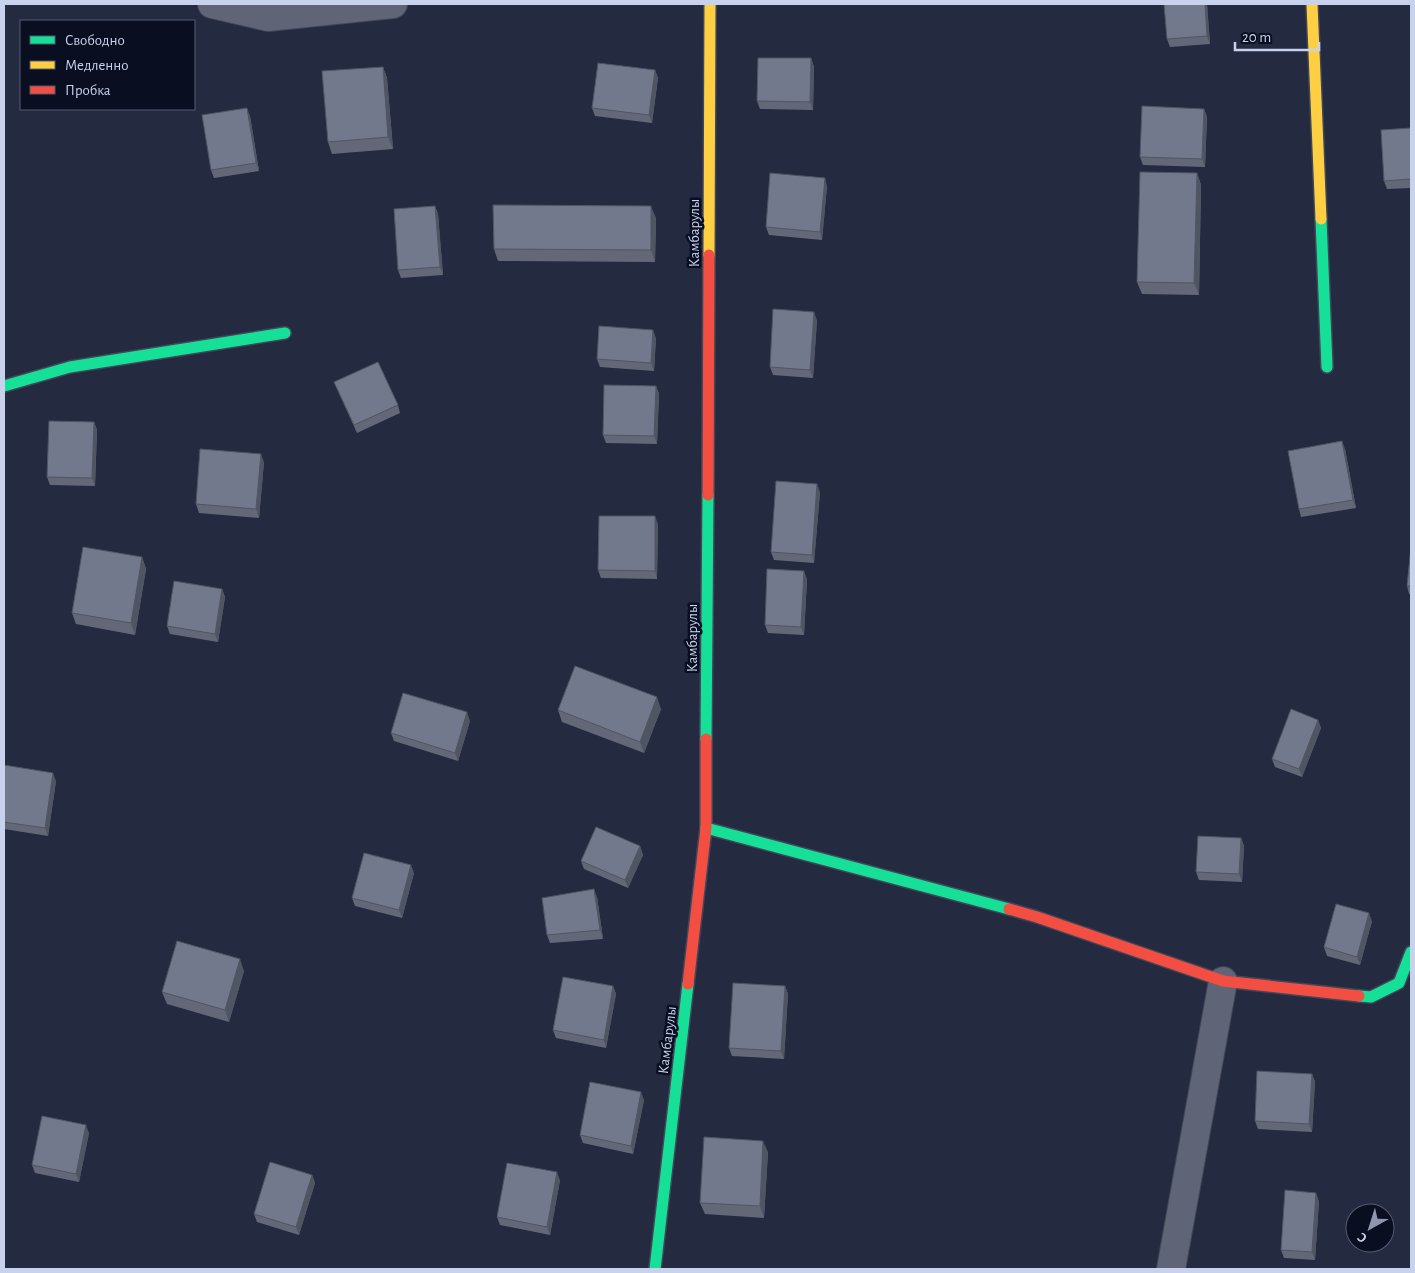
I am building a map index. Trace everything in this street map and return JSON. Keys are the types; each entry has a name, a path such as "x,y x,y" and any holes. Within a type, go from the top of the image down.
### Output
{"street":[{"path":"212,4 268,17 394,4"},
{"name":"Камбарулы","path":"655,1269 706,828 710,4"},
{"path":"1312,4 1327,367"},
{"path":"4,386 70,367 286,333"},
{"path":"706,828 1037,917 1223,981 1371,997 1405,984 1411,952"},
{"path":"1171,1269 1223,981"}],"building":[{"path":"1164,4 1205,4 1207,36 1167,39"},
{"path":"758,58 811,58 810,102 757,101"},
{"path":"598,63 655,70 649,115 592,108"},
{"path":"383,67 388,137 328,142 322,71"},
{"path":"1142,106 1204,109 1202,159 1140,157"},
{"path":"247,108 256,163 211,170 202,115"},
{"path":"1411,128 1411,179 1384,181 1381,130"},
{"path":"1140,172 1197,173 1194,283 1137,282"},
{"path":"770,173 825,178 820,232 766,227"},
{"path":"493,205 651,206 651,250 494,249"},
{"path":"435,206 440,267 398,270 394,209"},
{"path":"773,309 814,312 810,370 770,367"},
{"path":"599,326 653,330 651,363 597,359"},
{"path":"378,362 398,405 354,425 334,382"},
{"path":"604,385 656,386 654,436 603,435"},
{"path":"49,421 94,422 92,478 47,477"},
{"path":"1342,441 1353,500 1299,509 1288,451"},
{"path":"200,449 261,454 256,509 196,504"},
{"path":"776,481 817,484 812,555 771,552"},
{"path":"599,516 655,516 655,571 598,570"},
{"path":"83,547 142,557 131,623 72,613"},
{"path":"1411,547 1411,586 1407,586"},
{"path":"767,569 804,571 801,627 765,625"},
{"path":"174,581 222,589 215,634 167,626"},
{"path":"575,666 657,697 640,742 558,710"},
{"path":"403,693 467,712 455,753 391,733"},
{"path":"1291,709 1318,720 1299,769 1272,759"},
{"path":"4,765 53,773 45,828 4,822"},
{"path":"596,827 640,846 625,880 581,861"},
{"path":"1198,836 1241,838 1239,874 1196,872"},
{"path":"364,853 411,865 399,910 352,898"},
{"path":"594,889 600,930 547,935 542,898"},
{"path":"1336,904 1369,913 1357,957 1324,947"},
{"path":"177,941 240,959 225,1010 162,992"},
{"path":"563,977 613,986 604,1040 553,1030"},
{"path":"733,983 785,986 781,1051 729,1048"},
{"path":"1257,1071 1312,1074 1309,1124 1255,1121"},
{"path":"590,1082 641,1092 631,1146 580,1135"},
{"path":"42,1116 86,1125 76,1174 32,1165"},
{"path":"704,1137 763,1141 760,1206 700,1203"},
{"path":"270,1162 312,1175 296,1227 254,1214"},
{"path":"507,1163 557,1172 547,1227 497,1217"},
{"path":"1285,1190 1316,1193 1312,1252 1281,1250"}],"traffic: fast":[{"path":"1321,219 1327,367"},
{"path":"4,386 70,367 285,333"},
{"path":"706,739 708,495"},
{"path":"706,828 1009,909"},
{"path":"1359,996 1371,997 1399,983 1411,952"},
{"path":"655,1269 688,984"}],"traffic: slow":[{"path":"709,255 710,4"},
{"path":"1312,4 1321,219"}],"traffic: jam":[{"path":"708,495 709,255"},
{"path":"688,984 706,828 706,739"},
{"path":"1009,909 1223,981 1359,996"}]}
